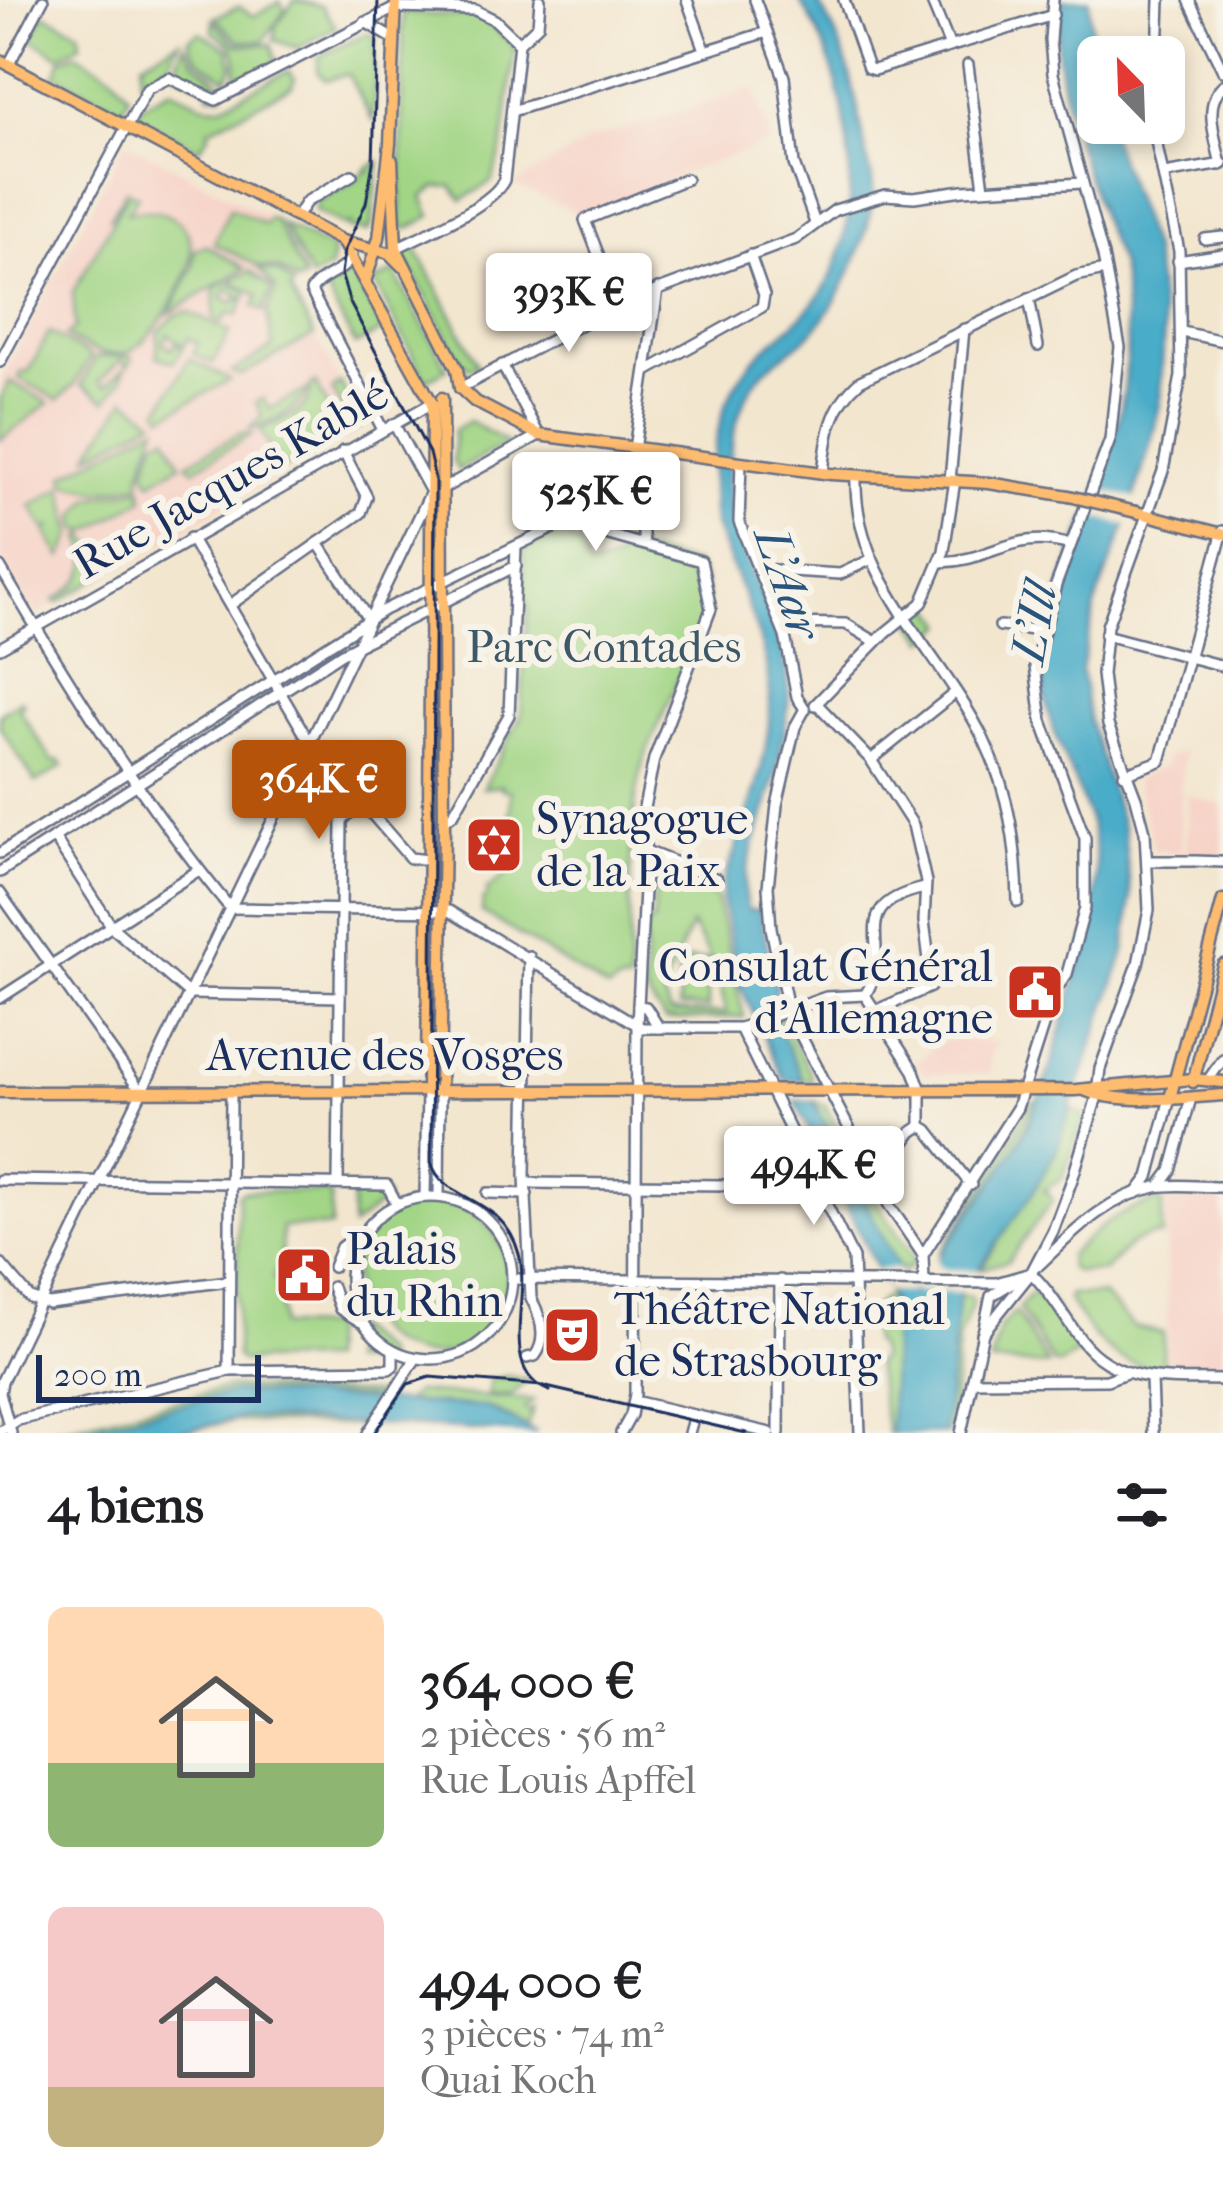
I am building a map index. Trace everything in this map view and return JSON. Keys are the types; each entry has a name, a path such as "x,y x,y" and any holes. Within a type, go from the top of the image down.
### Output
{"main road":[{"path":"396,4 390,144 396,248 457,369 460,388 474,401 539,435 856,477 953,480 1070,496 1223,533"},
{"path":"4,62 342,242 394,256 402,266"},
{"path":"367,282 390,144"},
{"path":"342,242 437,400 437,584 431,608 427,860 433,1091"},
{"path":"437,400 460,388"},
{"path":"433,1091 443,822 444,601 437,584"},
{"path":"1170,1098 1223,900"},
{"path":"1191,1098 1223,965"},
{"path":"1089,1091 1193,1079 1223,1082"},
{"path":"1191,1098 1208,1080"},
{"path":"1089,1091 1170,1098 1223,1095"},
{"name":"Avenue des Vosges","path":"0,1092 1089,1091"}],"street":[{"path":"4,62 43,0"},
{"path":"396,248 500,190 519,43 538,25 540,0"},
{"path":"686,0 705,50"},
{"path":"755,0 785,80 794,164 814,223"},
{"path":"844,0 868,68 1052,15"},
{"path":"931,0 949,44"},
{"path":"924,1258 1017,1108 1054,992 1067,974 1085,908 1088,862 1081,820 1037,703 1035,667 1070,544 1110,440 1120,347 1106,270 1050,58 1053,0"},
{"path":"1159,36 1160,0"},
{"path":"1189,0 1223,71"},
{"path":"0,362 141,95 169,78 216,100 396,4 475,10 495,20 519,43"},
{"path":"365,22 392,38"},
{"path":"512,110 767,32"},
{"path":"968,65 984,188"},
{"path":"1164,174 1222,165 1211,108 1223,85"},
{"path":"961,1433 991,1296 1031,1273 1073,1178 1089,1091 1144,939 1149,910 1149,861 1136,798 1104,703 1105,635 1141,513 1162,471 1178,405 1182,332 1178,261 1156,144"},
{"path":"297,216 305,202 352,175"},
{"path":"618,305 585,220 686,179"},
{"path":"460,388 618,305 796,238 814,223 872,198 1082,183"},
{"path":"1205,239 1223,237"},
{"path":"1178,261 1223,254"},
{"path":"647,370 762,307 764,295 750,255"},
{"path":"352,256 310,291 388,427 438,490"},
{"path":"823,473 830,422 845,395 873,373 1076,276 1106,270"},
{"path":"0,854 368,619 638,487 643,482 638,446 658,289"},
{"path":"1029,298 1038,346"},
{"path":"924,1282 924,1258 822,1090 788,1008 768,887 777,805 793,731 805,710 818,705 876,642 922,603 941,562 953,480 964,329"},
{"path":"1182,332 1223,341"},
{"path":"393,1350 393,1366 384,1370 229,1371 56,1410 7,1430 0,1393 368,619 438,490 539,435 502,365"},
{"name":"Rue Jacques Kablé","path":"0,648 437,400"},
{"path":"230,605 361,513 368,501 343,451"},
{"path":"735,462 738,514 780,623 797,697 805,710"},
{"path":"856,477 858,517 872,559 983,739 1007,803 1017,858 1018,902"},
{"path":"638,487 644,544"},
{"path":"571,520 577,526 701,561 712,600 649,775 641,826 646,851 637,1025 634,1401 621,1433"},
{"path":"1124,773 1160,761 1223,533"},
{"path":"190,538 310,743 410,858 427,860"},
{"path":"941,562 1031,538 1070,544"},
{"path":"318,543 368,619"},
{"path":"443,822 454,813 509,715 516,547"},
{"path":"758,569 840,574 872,559"},
{"path":"0,872 356,645 516,566"},
{"path":"0,567 135,786 230,908 454,913 637,1025 740,1028 836,994 866,995"},
{"path":"780,623 846,624 876,642"},
{"path":"1000,626 1042,631"},
{"path":"1105,635 1223,666"},
{"path":"872,760 956,692"},
{"path":"818,705 872,760 910,818 922,854 932,982 877,1010"},
{"path":"338,1184 341,820 360,802"},
{"path":"54,837 112,927 189,994 340,997"},
{"path":"646,851 717,879"},
{"path":"1149,861 1223,862"},
{"path":"0,998 199,870"},
{"path":"866,995 876,968 873,926 878,913 895,896 924,888"},
{"path":"0,893 141,1092"},
{"path":"527,1358 541,1346 540,1316 530,1284 526,1184 529,956"},
{"path":"866,995 921,1090 921,1126"},
{"path":"638,1006 646,1007 659,1028"},
{"path":"740,1028 776,1091 860,1281 860,1433"},
{"path":"1208,1080 1223,1059"},
{"path":"229,1371 231,1091"},
{"path":"424,1196 433,1091"},
{"path":"433,1091 439,1197"},
{"path":"1137,1193 1149,1177 1170,1098"},
{"path":"1160,1186 1171,1172 1191,1098"},
{"path":"921,1126 971,1185"},
{"path":"876,1181 921,1126"},
{"path":"0,1180 387,1184 397,1204"},
{"path":"488,1193 526,1184 818,1186"},
{"path":"982,1334 1031,1273 1094,1214 1160,1186 1223,1187"},
{"path":"332,1287 340,1309 363,1322 393,1350 416,1358 454,1355 478,1343 504,1313 513,1279 503,1240 493,1225 460,1202 424,1196 397,1204 341,1247 333,1267"},
{"path":"363,1322 354,1304 350,1277 355,1247 365,1230"},
{"path":"0,1262 30,1298 40,1303 229,1281"},
{"path":"513,1279 530,1284 636,1280 996,1283 1031,1273"},
{"path":"1031,1273 1088,1348 1126,1373 1151,1379 1223,1380"},
{"path":"634,1401 775,1433 780,1280"},
{"path":"981,1283 991,1296"},
{"path":"369,1431 416,1358"},
{"path":"972,1381 1108,1380 1126,1373"},
{"path":"1151,1379 1153,1433"},
{"path":"689,1433 694,1415"}],"shaded area":[{"path":"754,88 772,142 583,215 514,185 588,141"},
{"path":"126,142 276,221 305,278 290,290 363,425 36,615 0,555 0,381"},
{"path":"1184,752 1180,793 1223,805 1223,854 1186,853 1188,798 1181,795 1181,853 1154,850 1136,779 1165,766 1168,756"},
{"path":"949,1040 997,1042 990,1054 990,1074 923,1074 916,1062"},
{"path":"1166,1199 1223,1199 1223,1367 1168,1367"}],"green space":[{"path":"295,0 321,6 336,27 298,48 274,40 276,25"},
{"path":"280,2 285,10 263,41 238,41 215,17 239,7 254,16"},
{"path":"403,13 480,17 515,46 503,145 492,181 462,200 452,186 436,187 423,197 431,216 407,229 401,225"},
{"path":"44,14 79,31 81,44 59,56 31,38"},
{"path":"213,20 236,45 271,44 277,62 239,83 234,51 213,32"},
{"path":"200,32 228,49 233,65 227,79 193,53 189,39"},
{"path":"369,33 375,37 373,122 348,74 326,80 318,72 319,56"},
{"path":"179,41 168,64 141,79 142,62"},
{"path":"184,44 194,61 221,83 224,88 218,91 224,90 223,94 207,94 217,92 175,71"},
{"path":"76,53 114,76 129,95 122,109 55,75 62,59"},
{"path":"288,71 295,79 292,86 208,130 199,149 139,118 137,112 171,89 205,105 221,106"},
{"path":"379,162 367,232 315,211 316,202"},
{"path":"126,190 138,196 127,213 150,211 172,217 187,232 191,256 167,312 146,339 125,353 109,354 66,336 75,328 73,292 128,194 109,219"},
{"path":"230,208 265,224 269,218 276,221 305,278 298,282 278,268 258,266 214,243"},
{"path":"282,224 333,251 330,268 311,278"},
{"path":"206,245 245,268 170,313 193,267 195,250"},
{"path":"414,245 478,364 471,368 461,362 406,259 404,251"},
{"path":"259,269 278,272 294,285 290,290 314,335 240,376 232,372 273,347 267,313 276,288"},
{"path":"251,271 272,288 263,311 254,307 258,296 231,280"},
{"path":"351,271 383,330 355,345 326,290"},
{"path":"394,272 447,369 426,380 374,282"},
{"path":"226,282 248,292 245,299 227,289 223,298 244,301 237,316 229,312 221,323 214,318 215,288"},
{"path":"188,312 230,332 213,363 193,354 198,343 189,338 184,346 168,334 163,343 172,349 176,344 183,348 174,362 157,357 158,332 176,315"},
{"path":"49,332 91,356 74,385 58,400 19,378 29,371"},
{"path":"130,356 128,366 121,360 99,381 105,387 124,369 122,380 106,401 81,385 96,357"},
{"path":"189,359 230,380 163,416 160,409"},
{"path":"10,381 49,403 0,440 0,400"},
{"path":"316,383 341,433 352,428 332,390 340,383 363,425 282,469 260,429 300,410"},
{"path":"308,389 291,411 248,429 262,416 256,402 263,398 269,409"},
{"path":"126,399 155,420 88,456"},
{"path":"469,421 507,443 458,470 453,461 454,430"},
{"path":"157,426 141,484 101,491 65,483 65,475"},
{"path":"241,433 252,434 194,469 187,463"},
{"path":"167,435 181,464 151,482 145,471 156,440"},
{"path":"63,487 73,535 62,558 47,533 50,527 45,529 31,506"},
{"path":"142,488 143,499 89,531 78,530 76,516 90,498"},
{"path":"634,501 637,531 592,521"},
{"name":"Parc Contades","path":"566,530 574,543 579,542 589,568 618,559 622,544 695,564 707,593 699,627 642,768 630,860 629,983 608,990 482,912 486,890 525,854 521,826 510,821 511,791 502,786 483,788 521,716 528,604 523,602 524,550"},
{"path":"86,534 108,572 57,603 84,574 87,558 82,538"},
{"path":"930,603 946,625 926,640 910,618"},
{"path":"439,616 437,825 432,825 434,618"},
{"path":"21,700 24,704 19,709 53,762 59,760 63,766 36,783 0,727 0,714"},
{"path":"656,863 693,877 694,887 716,897 744,1017 665,1020 645,992 646,923 653,923 655,878 659,880","holes":["691,925 717,969 726,1013 670,1013 662,991"]},
{"path":"679,960 708,960 708,1008 679,1007"},
{"path":"781,1017 811,1080 803,1080 774,1019"},
{"path":"1037,1100 1013,1153 939,1254 1007,1149 1029,1104"},
{"path":"814,1101 825,1105 872,1197 912,1255 908,1269 897,1269"},
{"path":"1069,1108 1085,1116 1062,1179 1044,1190 1053,1200 1008,1261 981,1269 1056,1152"},
{"path":"327,1192 331,1197 331,1227 282,1227 281,1263 273,1277 281,1290 281,1326 330,1327 328,1360 241,1361 236,1357 238,1194"},
{"path":"352,1192 386,1196 352,1227"},
{"path":"431,1201 460,1207 485,1224 502,1249 508,1278 502,1307 485,1332 460,1349 431,1355 402,1349 377,1332 360,1307 354,1278 360,1249 377,1224 402,1207"},
{"path":"1162,1201 1162,1235 1135,1242 1104,1271 1075,1272 1069,1267 1069,1255 1101,1227 1134,1208"},
{"path":"1031,1294 1046,1295 1081,1350 1060,1365 1053,1363 1019,1308"},
{"path":"1070,1295 1103,1295 1134,1327 1163,1333 1163,1368 1131,1363 1106,1348 1077,1313"},
{"path":"887,1296 893,1315 890,1433 871,1328 873,1310"},
{"path":"959,1296 970,1297 973,1303 958,1340 952,1421 949,1433 944,1433"},
{"path":"1014,1313 1048,1365 991,1363 1000,1328"},
{"path":"352,1327 384,1354 384,1362 349,1362"},
{"path":"507,1376 527,1380 511,1396 488,1394 490,1380"},
{"path":"231,1387 386,1395 384,1399 235,1392 61,1433 42,1433"},
{"path":"415,1392 533,1400 524,1408 530,1412 534,1407 527,1427 491,1408 406,1401"},
{"path":"246,1417 368,1423 236,1421 171,1433"}],"water":[{"path":"799,0 816,0 844,54 873,189 868,224 845,283 814,330 752,386 735,427 730,456 730,502 737,532 788,676 780,756 745,885 748,910 759,909 776,982 774,1019 803,1080 784,1080 740,985 722,900 765,751 770,696 757,632 714,522 712,476 718,430 734,388 761,352 796,322 825,287 839,257 847,221 848,142 841,102 816,29"},
{"path":"1061,0 1089,0 1092,36 1077,36 1077,144 1114,144 1152,249 1164,330 1160,404 1152,438 1126,525 1098,595 1081,669 1089,721 1124,830 1131,899 1125,952 1056,1151 1032,1194 959,1296 944,1433 890,1433 893,1315 889,1293 795,1101 814,1101 912,1294 1000,1172 1035,1109 1066,1014 1095,889 1094,841 1046,706 1044,659 1053,617 1120,412 1126,326 1119,263 1075,139 1058,47"},
{"path":"235,1392 486,1407 537,1433 246,1417 171,1433 61,1433"}],"pier":[{"path":"1093,488 1140,499 1131,526 1082,514"},
{"path":"938,1253 937,1263 944,1269 980,1270 964,1293 888,1292 876,1269 899,1269 912,1292"}],"tram line":[{"path":"378,0 373,163 366,203 344,251 341,274 350,303 429,453 435,479 431,1162 448,1185 487,1209 511,1235 522,1271 519,1332 524,1368 534,1382 550,1391"},
{"path":"374,1433 408,1384 430,1377 542,1386 746,1433"}],"place":[{"name":"Synagogue de la Paix","path":"494,845"},
{"name":"Consulat Général d'Allemagne","path":"1035,992"},
{"name":"Palais du Rhin","path":"304,1275"},
{"name":"Théâtre National de Strasbourg","path":"572,1335"}],"water label":[{"name":"L'Aar","path":"788,583"},
{"name":"L'Ill","path":"1034,623"}]}
